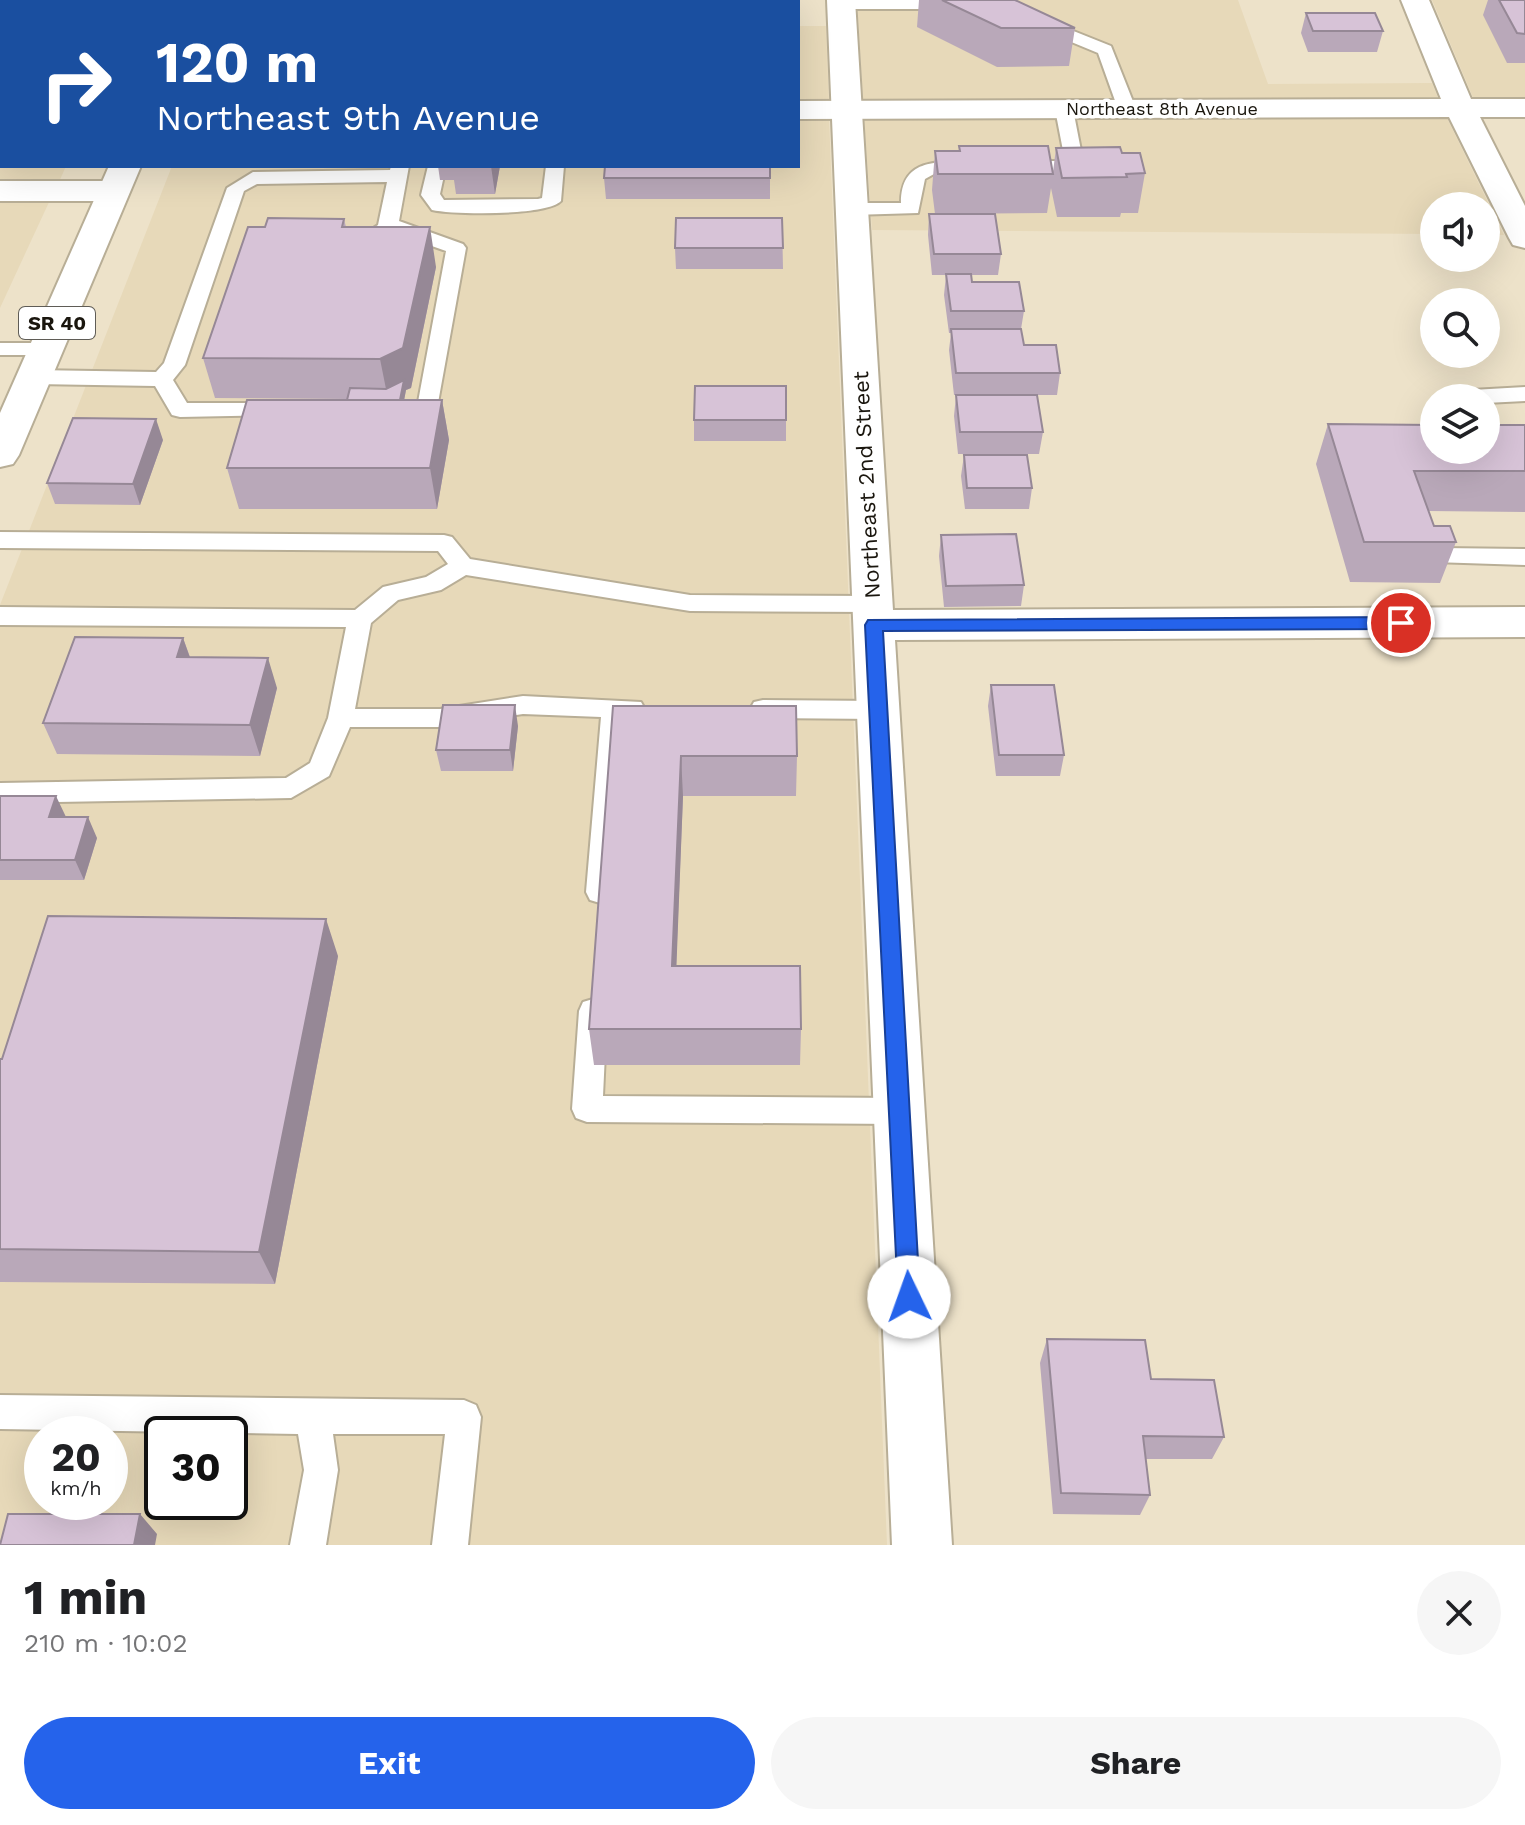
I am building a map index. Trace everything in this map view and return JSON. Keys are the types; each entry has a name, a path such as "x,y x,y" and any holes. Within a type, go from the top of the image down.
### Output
{"street":[{"path":"1415,0 1460,108 1525,238"},
{"name":"Northeast 2nd Street","path":"841,2 922,1545"},
{"name":"Northeast 8th Avenue","path":"800,110 1525,108"},
{"path":"0,191 119,178"},
{"name":"SR 40","path":"1,449 119,178"},
{"path":"873,614 1525,622"}],"lane":[{"path":"841,2 980,4"},
{"path":"1022,16 1105,50 1127,109"},
{"path":"852,209 911,209 909,186 917,174 936,168 1082,166 1064,109"},
{"path":"437,168 430,195 439,206 540,205 551,201 555,168"},
{"path":"162,379 174,365 228,231 236,188 253,178 399,171 387,231 357,231"},
{"path":"382,409 428,409 456,248 388,224"},
{"path":"0,349 40,363 162,379"},
{"path":"162,379 180,410 304,409"},
{"path":"1500,395 1525,394"},
{"path":"0,540 444,543 463,566"},
{"path":"1441,556 1525,557"},
{"path":"0,793 291,788 320,769 341,718 360,619 391,593 433,584 463,566 690,603 873,614"},
{"path":"0,616 360,619"},
{"path":"341,718 440,718 523,705 655,709"},
{"path":"598,925 614,708"},
{"path":"743,709 879,710"},
{"path":"594,986 587,1109 899,1111"},
{"path":"0,1412 464,1417 450,1545"},
{"path":"308,1545 321,1470 313,1417"}],"shaded area":[{"path":"857,0 1238,0 1268,84 1432,83 1439,100 863,102"},
{"path":"1432,0 1525,0 1525,100 1474,100"},
{"path":"800,26 826,26 829,102 800,102"},
{"path":"1446,116 1483,192 1420,192 1420,234 872,230 864,118"},
{"path":"800,118 829,118 887,1545 0,1545 0,605 171,168 800,168"},
{"path":"0,168 65,168 59,182 0,182"},
{"path":"0,200 50,200 0,308"}],"building":[{"path":"942,0 1015,0 1075,28 1001,28"},
{"path":"1499,0 1525,0 1525,34 1517,33"},
{"path":"1306,13 1375,13 1383,31 1313,31"},
{"path":"959,146 1048,146 1053,174 938,174 935,151 960,151"},
{"path":"1120,147 1122,153 1140,153 1145,173 1126,174 1127,177 1062,178 1056,148"},
{"path":"605,168 770,168 770,178 604,178"},
{"path":"929,214 995,214 1001,254 934,254"},
{"path":"268,218 344,219 342,227 430,227 403,348 380,359 203,358 248,227 265,227"},
{"path":"676,218 782,218 783,248 675,248"},
{"path":"946,274 971,274 972,282 1019,282 1024,311 951,311"},
{"path":"951,329 1021,329 1024,345 1056,345 1060,373 956,373"},
{"path":"404,380 400,400 347,400 350,388 386,389"},
{"path":"695,386 786,386 786,420 694,420"},
{"path":"956,395 1037,395 1043,432 960,432"},
{"path":"247,400 442,400 430,468 227,468"},
{"path":"73,418 156,419 133,484 47,483"},
{"path":"1328,424 1420,425 1420,464 1500,464 1500,425 1525,425 1525,471 1414,471 1434,526 1450,526 1456,542 1364,542"},
{"path":"964,455 1027,455 1032,488 967,488"},
{"path":"1016,534 1024,585 946,586 941,535"},
{"path":"75,637 183,638 177,657 268,658 250,725 43,723"},
{"path":"991,685 1054,685 1064,755 999,755"},
{"path":"443,705 515,705 510,750 436,750"},
{"path":"613,706 796,706 797,756 681,756 672,966 800,966 801,1029 589,1029"},
{"path":"0,796 56,796 49,817 88,817 75,860 0,860"},
{"path":"48,916 326,919 259,1252 0,1249 0,1059"},
{"path":"1047,1339 1145,1340 1151,1379 1214,1380 1224,1437 1143,1436 1150,1495 1061,1493"},
{"path":"8,1514 24,1514 24,1520 128,1520 128,1514 140,1514 134,1545 0,1545"}],"route":[{"path":"909,1297 874,625 1401,623"}]}
